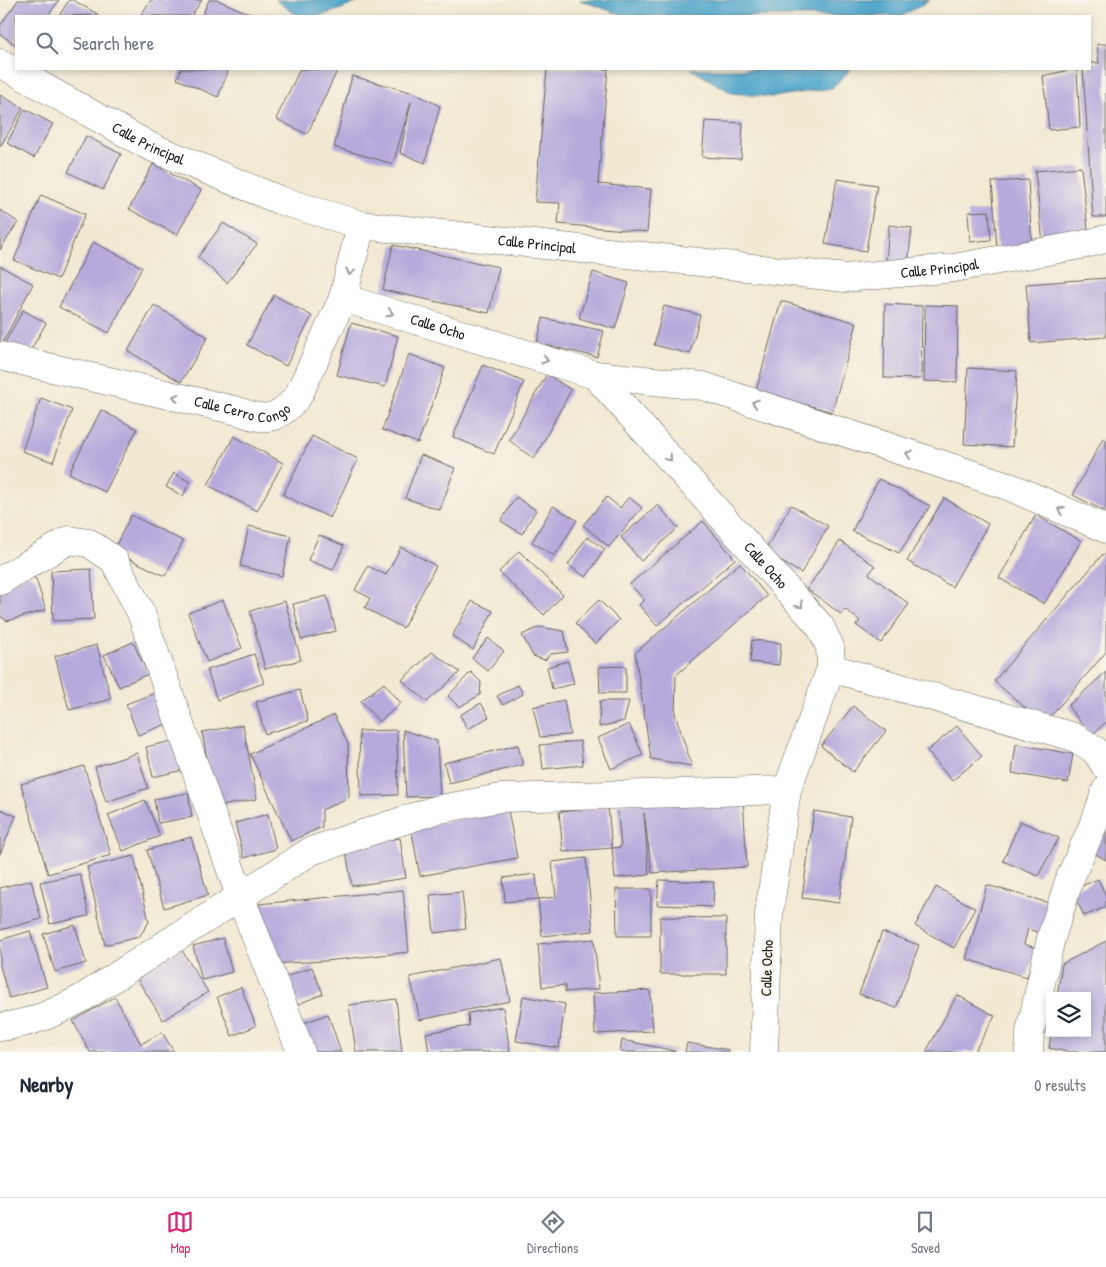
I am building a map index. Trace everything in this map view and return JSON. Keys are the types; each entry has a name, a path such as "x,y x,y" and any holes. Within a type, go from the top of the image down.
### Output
{"street":[{"name":"Calle Principal","path":"0,64 150,146 279,200 361,225 845,278 954,268 1106,239"},
{"name":"Calle Cerro Congo","path":"0,356 238,411 257,418 274,417 287,409 298,396 343,298 361,225"},
{"name":"Calle Ocho","path":"343,298 595,375 820,626 830,647 831,668 787,790 769,913 764,1052"},
{"path":"595,375 703,386 1008,486 1106,530"},
{"path":"0,580 69,540 90,543 114,560 141,613 240,896 301,1052"},
{"path":"831,668 1074,737 1095,750 1106,768"},
{"path":"0,1027 17,1025 49,1016 84,997 311,851 435,810 500,798 787,790"},
{"path":"1029,1052 1030,1032 1051,938 1070,878 1098,814 1106,790"}],"water":[{"path":"276,0 362,0 321,15 299,15"},
{"path":"580,0 930,0 904,15 622,15"},
{"path":"693,70 850,70 832,88 772,97 732,93"}],"building":[{"path":"18,0 59,0 49,15 15,15 15,44 0,34 0,26"},
{"path":"69,0 73,0 99,15 60,15"},
{"path":"151,0 202,0 192,15 141,15"},
{"path":"209,0 217,0 251,14 251,15 202,15"},
{"path":"1097,44 1106,44 1106,217 1093,217 1083,70 1091,70 1091,63 1099,63"},
{"path":"181,70 229,70 218,97 177,79"},
{"path":"300,70 338,70 307,134 276,119"},
{"path":"547,70 608,70 598,184 651,189 647,232 558,224 560,203 535,202"},
{"path":"1077,70 1080,127 1049,130 1043,76"},
{"path":"352,76 414,93 440,106 425,163 400,153 411,102 393,164 334,147"},
{"path":"0,95 23,108 0,147"},
{"path":"25,109 53,124 34,158 7,143"},
{"path":"705,121 743,123 741,159 702,157"},
{"path":"86,136 121,154 103,190 68,172"},
{"path":"153,164 201,190 177,235 129,209"},
{"path":"1081,167 1089,238 1043,243 1035,171"},
{"path":"837,179 877,185 866,251 825,244"},
{"path":"1028,180 1032,246 997,248 992,182"},
{"path":"41,195 85,214 58,279 14,260"},
{"path":"0,210 18,222 0,250"},
{"path":"989,211 991,240 970,242 968,212"},
{"path":"223,223 257,244 227,283 198,257"},
{"path":"889,225 912,228 908,263 886,261"},
{"path":"93,242 142,267 109,333 59,307"},
{"path":"393,245 499,267 489,313 383,290"},
{"path":"0,266 33,284 0,347"},
{"path":"593,272 629,283 615,329 579,318"},
{"path":"1106,278 1106,337 1031,343 1026,284"},
{"path":"274,295 312,316 286,366 247,345"},
{"path":"781,301 857,323 832,412 756,391"},
{"path":"885,304 922,306 921,379 884,378"},
{"path":"154,305 208,337 181,382 128,351"},
{"path":"925,305 958,306 957,382 924,381"},
{"path":"664,306 700,315 690,354 654,345"},
{"path":"23,310 46,323 27,357 4,344"},
{"path":"543,318 604,331 597,357 537,343"},
{"path":"351,323 398,336 385,387 337,375"},
{"path":"409,354 445,368 418,443 382,430"},
{"path":"483,365 524,382 494,454 453,437"},
{"path":"968,368 1017,371 1012,447 964,444"},
{"path":"547,374 571,390 534,459 509,440"},
{"path":"41,398 72,410 53,462 22,451"},
{"path":"101,410 137,429 105,492 69,473"},
{"path":"234,436 283,463 257,511 208,485"},
{"path":"312,436 358,459 330,518 283,495"},
{"path":"1103,438 1106,440 1106,512 1073,495"},
{"path":"421,455 455,468 440,510 405,498"},
{"path":"174,473 190,482 183,496 166,487"},
{"path":"879,479 930,506 899,553 852,531"},
{"path":"516,497 536,510 522,534 501,521"},
{"path":"607,497 620,508 629,497 642,508 609,547 583,525"},
{"path":"944,498 988,524 952,587 907,561"},
{"path":"658,505 678,528 641,561 621,537"},
{"path":"791,505 828,526 801,573 764,552"},
{"path":"553,506 577,520 555,556 532,542"},
{"path":"131,515 183,541 165,576 113,551"},
{"path":"1036,515 1081,541 1044,604 999,578"},
{"path":"703,521 735,559 657,626 639,605 644,600 630,584"},
{"path":"249,526 291,536 282,576 240,566"},
{"path":"319,535 344,546 333,570 308,560"},
{"path":"587,537 605,549 586,577 568,565"},
{"path":"840,541 875,566 869,574 909,604 881,643 856,625 860,621 845,609 841,614 807,589"},
{"path":"401,547 436,566 403,628 365,608 370,598 355,590 368,566 386,575"},
{"path":"519,551 563,595 544,615 499,572"},
{"path":"1103,554 1106,556 1106,652 1044,724 994,681"},
{"path":"740,563 767,596 676,675 675,714 692,766 651,759 635,653"},
{"path":"91,569 94,619 53,621 51,571"},
{"path":"28,574 36,579 46,610 7,621 0,616 0,588"},
{"path":"327,596 336,631 301,640 293,604"},
{"path":"223,600 242,648 207,662 188,613"},
{"path":"599,600 619,620 595,644 575,623"},
{"path":"285,601 301,660 265,669 250,611"},
{"path":"472,601 493,611 473,650 452,636"},
{"path":"539,627 564,631 568,652 550,654 545,660 533,656 522,635"},
{"path":"488,638 504,651 488,671 472,658"},
{"path":"752,640 781,643 779,665 750,662"},
{"path":"133,642 148,674 119,687 104,655"},
{"path":"97,645 111,699 69,710 55,656"},
{"path":"432,652 460,672 427,702 402,680"},
{"path":"254,654 264,683 217,700 207,670"},
{"path":"568,661 574,684 552,689 547,667"},
{"path":"626,666 626,693 600,693 599,667"},
{"path":"471,672 481,682 480,695 459,707 448,696"},
{"path":"1106,672 1106,722 1091,736 1068,706"},
{"path":"384,683 401,703 379,722 361,701"},
{"path":"518,685 523,694 503,705 497,696"},
{"path":"300,690 308,721 265,734 256,702"},
{"path":"160,691 172,722 138,735 126,704"},
{"path":"564,700 570,735 540,737 533,707"},
{"path":"600,701 629,701 624,721 599,727"},
{"path":"481,703 489,717 468,729 460,715"},
{"path":"853,706 886,731 853,772 821,746"},
{"path":"334,715 348,744 349,797 322,810 322,827 291,841 250,754"},
{"path":"629,724 643,755 611,769 598,738"},
{"path":"243,725 257,799 216,807 202,732"},
{"path":"957,726 982,756 952,781 927,751"},
{"path":"397,730 398,795 361,796 359,731"},
{"path":"403,730 437,741 440,796 406,797"},
{"path":"185,738 192,768 153,777 146,747"},
{"path":"580,741 583,765 543,769 540,745"},
{"path":"1016,744 1073,754 1068,783 1012,773"},
{"path":"518,745 523,765 449,783 444,763"},
{"path":"137,753 148,788 106,802 95,767"},
{"path":"84,766 111,855 48,874 21,784"},
{"path":"188,793 192,817 158,823 154,799"},
{"path":"743,797 747,867 652,873 644,813 649,875 615,878 612,848 621,847 617,804"},
{"path":"145,800 160,836 123,851 108,815"},
{"path":"608,807 612,848 563,852 559,812"},
{"path":"0,809 16,816 0,854"},
{"path":"508,810 517,858 420,876 411,828"},
{"path":"814,811 851,817 839,903 802,898"},
{"path":"268,814 276,849 244,858 235,823"},
{"path":"1106,817 1106,860 1086,848"},
{"path":"1020,821 1059,838 1038,876 1003,861"},
{"path":"191,837 208,895 164,908 147,850"},
{"path":"400,838 406,878 352,886 345,846"},
{"path":"134,856 149,922 139,937 105,945 87,867"},
{"path":"586,858 593,931 542,936 538,899 556,897 552,862"},
{"path":"80,874 89,916 50,924 40,882"},
{"path":"536,874 538,899 505,902 503,878"},
{"path":"1098,879 1106,896 1106,907 1084,916 1072,890"},
{"path":"31,880 41,919 0,930 0,888"},
{"path":"659,880 714,882 713,907 657,905"},
{"path":"987,885 1049,903 1040,933 1028,929 1024,944 1036,948 1027,977 966,959"},
{"path":"936,887 975,908 954,948 915,926"},
{"path":"616,889 651,889 651,936 617,936"},
{"path":"403,890 409,952 325,961 269,964 259,904"},
{"path":"462,892 466,929 434,933 430,895"},
{"path":"660,917 726,918 726,974 660,974"},
{"path":"75,925 86,963 55,972 43,934"},
{"path":"30,931 47,987 9,998 0,966 0,940"},
{"path":"882,932 919,945 896,1008 859,994"},
{"path":"223,938 232,972 202,980 193,946"},
{"path":"594,939 599,989 565,992 565,985 542,987 538,944"},
{"path":"1106,941 1106,1052 1068,1052 1049,1048 1050,1037 1091,1037 1091,992 1058,992 1062,964"},
{"path":"181,949 208,992 163,1020 136,977"},
{"path":"501,958 510,1001 420,1020 410,977"},
{"path":"312,967 323,994 291,1007 280,979"},
{"path":"241,987 256,1026 232,1036 217,997"},
{"path":"650,990 653,1031 595,1034 593,993"},
{"path":"957,995 995,1016 974,1052 926,1052"},
{"path":"523,996 565,1004 559,1048 516,1041"},
{"path":"115,997 141,1044 162,1032 174,1052 90,1052 73,1021"},
{"path":"396,999 402,1052 356,1052 349,1005"},
{"path":"503,1007 510,1052 429,1052 426,1033 469,1026 468,1013"},
{"path":"328,1014 341,1052 305,1052 296,1026"},
{"path":"622,1040 675,1051 675,1052 620,1052"},
{"path":"687,1043 729,1050 729,1052 685,1052"}]}
